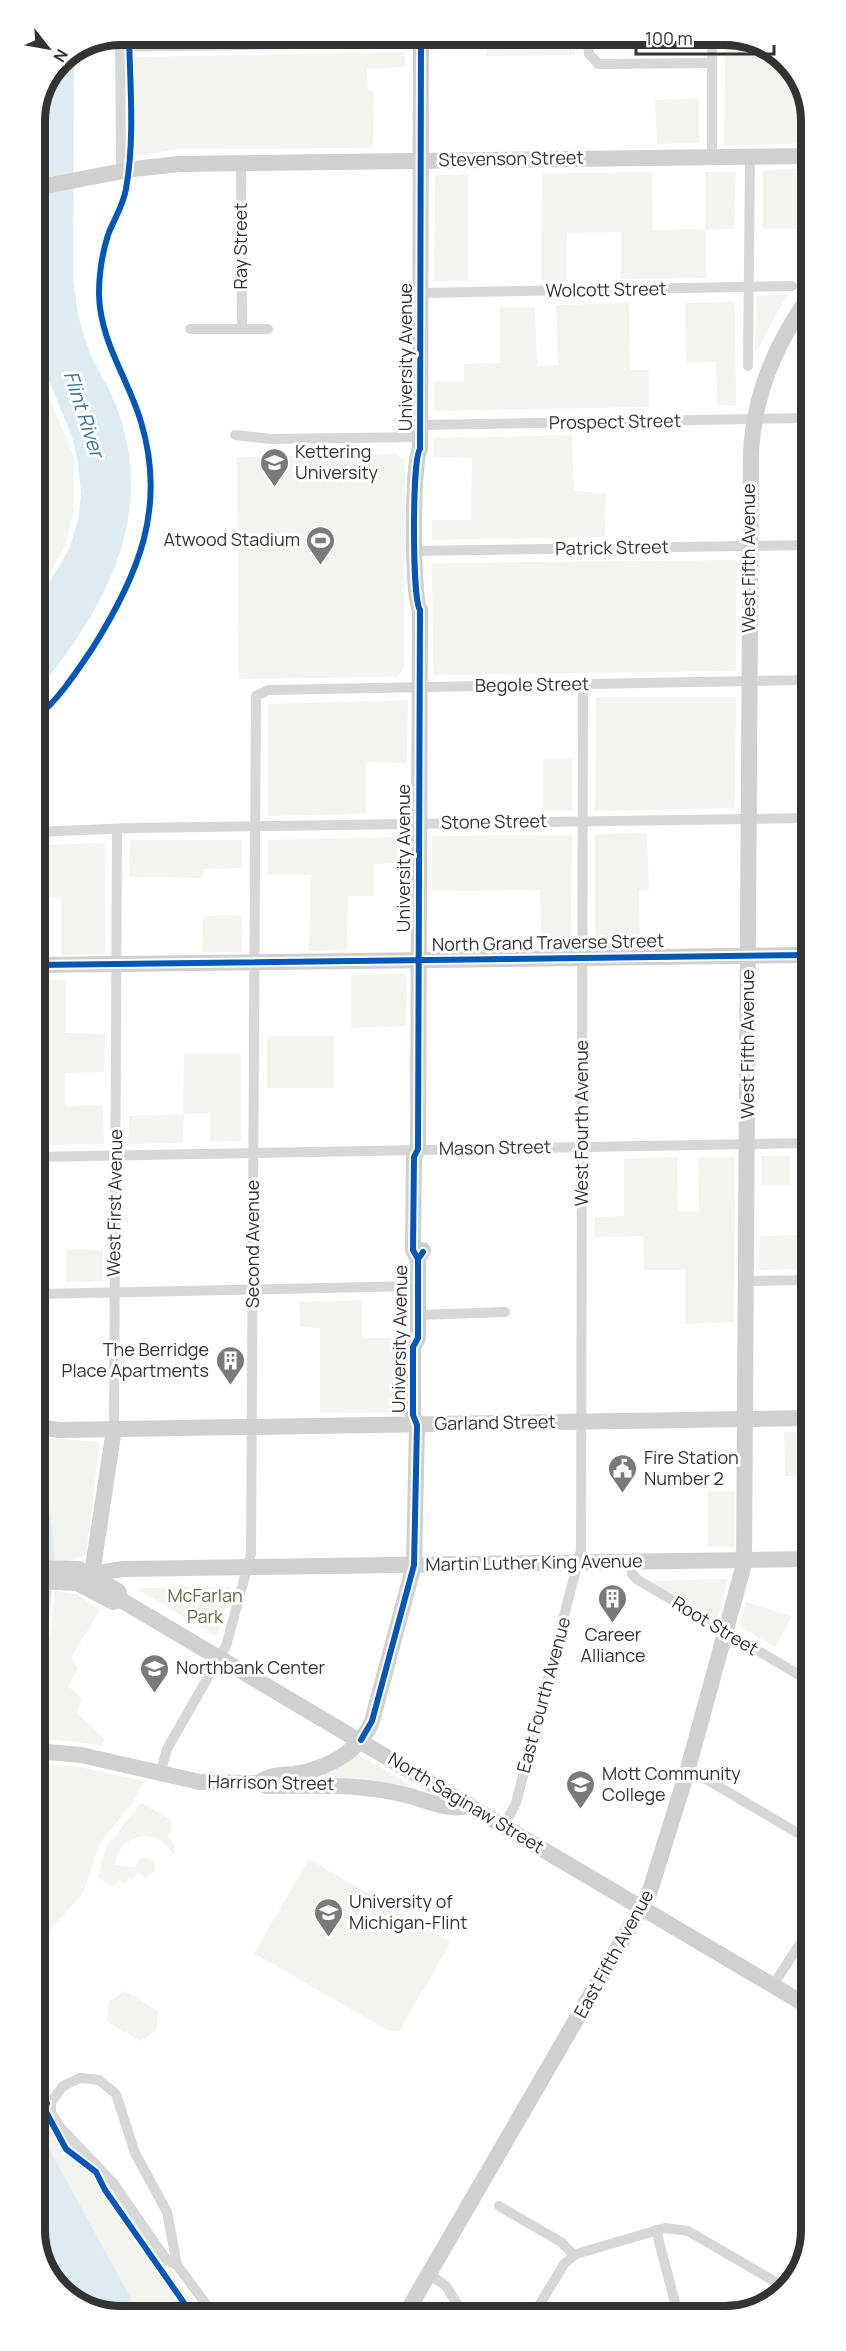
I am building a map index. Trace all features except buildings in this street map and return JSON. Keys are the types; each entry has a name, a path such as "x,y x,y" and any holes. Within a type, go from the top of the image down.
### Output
{"street":[{"path":"121,172 120,47 187,45"},
{"name":"University Avenue","path":"259,1783 267,1778 325,1766 361,1740 372,1721 414,1565 417,1425 413,1419 413,1344 418,1338 418,1259 413,1253 413,1239 414,1157 418,1149 420,687 420,610 415,599 420,550 415,461 420,437 421,45"},
{"path":"588,45 592,60 602,64 712,63"},
{"path":"712,45 712,157"},
{"name":"Stevenson Street","path":"45,186 166,165 241,162 801,156"},
{"path":"748,366 750,157"},
{"name":"Ray Street","path":"241,162 242,329"},
{"name":"Wolcott Street","path":"421,293 792,286"},
{"name":"West Fifth Avenue","path":"744,1560 747,1419 749,546 753,419 759,394 775,356 791,323 801,309"},
{"path":"190,329 268,330"},
{"name":"Prospect Street","path":"235,435 271,439 420,437 801,418"},
{"name":"Patrick Street","path":"420,550 801,545"},
{"name":"Begole Street","path":"257,694 264,690 801,680"},
{"name":"West Fourth Avenue","path":"579,1562 582,1544 584,684"},
{"name":"Second Avenue","path":"160,1774 167,1749 229,1638 249,1567 253,1290 254,712 257,694"},
{"name":"Stone Street","path":"45,832 254,826 801,818"},
{"name":"West First Avenue","path":"88,1580 114,1429 117,830"},
{"name":"North Grand Traverse Street","path":"45,965 801,955"},
{"name":"Mason Street","path":"45,1157 801,1143"},
{"path":"747,1281 801,1280"},
{"path":"45,1294 418,1286"},
{"path":"418,1315 505,1312"},
{"name":"Garland Street","path":"45,1428 60,1430 252,1428 801,1418"},
{"name":"Martin Luther King Avenue","path":"88,1580 123,1569 801,1559"},
{"name":"East Fifth Avenue","path":"410,2306 642,1907 653,1883 687,1772 744,1560"},
{"name":"East Fourth Avenue","path":"504,1826 516,1803 579,1562"},
{"name":"Root Street","path":"630,1562 631,1571 638,1580 801,1676"},
{"path":"45,1578 79,1569 88,1580"},
{"path":"45,1570 59,1574"},
{"name":"North Saginaw Street","path":"88,1580 118,1591 121,1600 801,2002"},
{"name":"Harrison Street","path":"45,1752 81,1755 211,1784 360,1786 453,1807 469,1805"},
{"path":"687,1772 706,1779 801,1835"},
{"path":"773,1985 801,1942"},
{"path":"177,2265 167,2212 135,2153 118,2096 96,2079 80,2078 66,2083 51,2102 54,2119 114,2184 165,2257 177,2265 208,2306"},
{"path":"499,2206 561,2242 574,2255"},
{"path":"540,2306 564,2264 574,2255 596,2246 674,2227 687,2230 778,2283"},
{"path":"656,2230 676,2306"},
{"path":"429,2274 446,2286 458,2306"}],"green space":[{"path":"486,45 574,45 575,55 486,56"},
{"path":"725,45 730,45 754,51 767,58 782,71 791,83 800,111 801,143 724,146"},
{"path":"405,52 405,67 367,69 368,90 374,91 373,145 369,148 178,149 133,157 132,57"},
{"path":"699,98 699,143 657,144 655,100"},
{"path":"796,169 796,229 763,229 763,170"},
{"path":"652,172 653,230 705,229 705,172 736,172 734,229 705,230 706,278 621,279 621,232 567,233 567,281 541,280 542,173"},
{"path":"435,175 468,175 468,281 434,281"},
{"path":"788,294 755,354 757,296"},
{"path":"735,302 736,406 717,405 716,362 686,363 685,303"},
{"path":"629,303 630,370 649,370 649,407 434,411 434,381 464,381 464,364 500,363 500,307 535,307 537,366 558,365 556,305"},
{"path":"45,388 74,456 74,511 65,546 45,582"},
{"path":"572,435 574,491 606,493 605,537 432,540 432,520 471,520 472,458 433,457 433,438"},
{"name":"Atwood Stadium","path":"397,454 405,461 404,669 398,677 239,679 237,457"},
{"path":"736,560 736,671 433,675 432,563"},
{"path":"596,697 736,697 735,808 595,811"},
{"path":"408,700 407,763 366,762 366,814 268,816 268,704"},
{"path":"543,759 572,759 572,811 543,811"},
{"path":"647,833 649,890 639,890 640,944 595,946 595,834"},
{"path":"572,835 571,946 541,947 540,890 432,891 432,836"},
{"path":"407,837 407,863 374,864 374,896 348,896 347,950 309,951 311,875 268,875 268,840"},
{"path":"130,840 242,840 242,868 204,869 203,878 129,877"},
{"path":"105,843 105,954 61,955 61,897 45,898 45,845"},
{"path":"241,915 242,952 202,952 203,916"},
{"path":"404,974 407,977 406,1026 351,1028 351,975"},
{"path":"45,980 66,980 66,1033 105,1034 104,1072 65,1073 65,1106 103,1105 104,1144 45,1145"},
{"path":"267,1036 334,1036 334,1088 267,1088"},
{"path":"184,1054 241,1054 241,1141 210,1142 210,1113 184,1114 183,1143 128,1144 129,1116 183,1114"},
{"path":"761,1156 790,1156 790,1185 761,1185"},
{"path":"677,1157 678,1211 699,1211 698,1157 735,1157 734,1322 685,1324 685,1270 644,1270 643,1236 594,1237 595,1217 624,1216 624,1159"},
{"path":"801,1235 801,1269 759,1270 760,1236"},
{"path":"66,1249 103,1250 103,1281 66,1282"},
{"path":"362,1300 362,1338 405,1338 405,1412 320,1413 320,1328 300,1327 299,1302"},
{"path":"801,1431 801,1476 785,1476 784,1432"},
{"path":"45,1438 100,1442 86,1555 54,1567 50,1519 45,1500"},
{"path":"708,1491 735,1491 735,1547 708,1547"},
{"path":"728,1579 718,1617 715,1619 647,1581"},
{"path":"54,1586 55,1591 76,1594 100,1610 71,1658 78,1669 68,1686 82,1699 77,1713 105,1739 101,1745 45,1739 45,1665"},
{"name":"McFarlan Park","path":"231,1587 217,1637 139,1590 140,1588"},
{"path":"746,1602 792,1616 775,1647 740,1627"},
{"path":"358,1754 419,1790 321,1777"},
{"path":"45,1764 75,1766 144,1781 133,1802 100,1843 83,1893 51,1929 45,1945"},
{"path":"141,1803 171,1820 172,1829 167,1837 173,1841 175,1855 158,1839 143,1836 130,1841 120,1851 115,1865 135,1867 139,1859 146,1857 154,1863 155,1871 146,1878 138,1872 133,1879 129,1877 125,1884 119,1880 114,1887 98,1878 106,1847"},
{"path":"309,1859 451,1942 399,2031 389,2031 254,1953"},
{"path":"125,1991 158,2011 156,2031 140,2041 107,2022 108,2002"},
{"path":"45,2074 55,2110 63,2125 127,2197 195,2306 106,2305 83,2296 58,2272 48,2250 45,2230"}],"water":[{"name":"Flint River","path":"59,78 74,78 73,274 75,294 86,341 115,403 127,443 131,483 128,521 118,558 103,594 84,628 45,681 45,590 70,547 79,516 81,492 72,437 45,371 45,116 53,87"},
{"path":"45,1493 54,1551 45,1642"},
{"path":"45,2142 135,2306 106,2305 96,2302 75,2290 58,2272 48,2250 45,2230"}],"cycle path":[{"path":"45,710 66,686 92,649 123,595 144,540 149,512 151,483 148,453 141,422 109,344 99,294 104,249 125,195 129,170 131,112 129,45"},
{"path":"418,1259 413,1250 414,1157 418,1149 420,610 417,600 414,529 417,458 420,449 421,45"},
{"path":"45,965 801,955"},
{"path":"361,1740 372,1721 414,1565 417,1425 413,1415 413,1347 418,1338 418,1259 423,1252"},
{"path":"45,2100 47,2103 45,2110"},
{"path":"45,2110 66,2149 96,2172 105,2190 186,2306"}],"place":[{"name":"Kettering University","path":"274,488"},
{"name":"Atwood Stadium","path":"321,566"},
{"name":"The Berridge Place Apartments","path":"230,1386"},
{"name":"Fire Station Number 2","path":"623,1494"},
{"name":"Career Alliance","path":"613,1624"},
{"name":"Northbank Center","path":"155,1694"},
{"name":"Mott Community College","path":"581,1810"},
{"name":"University of Michigan-Flint","path":"328,1938"}]}
